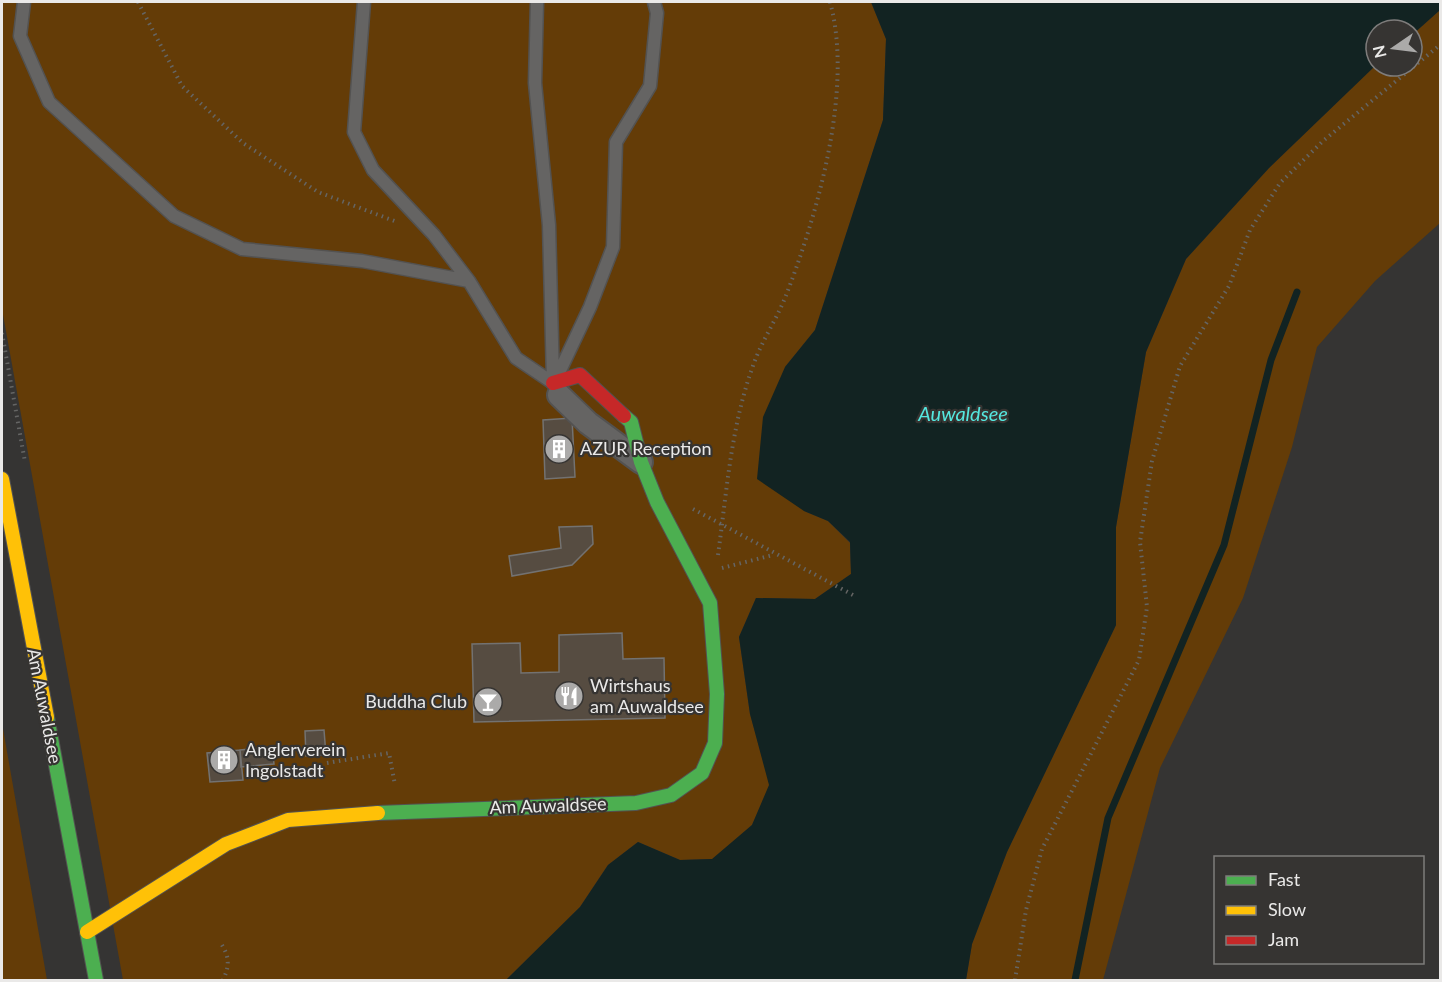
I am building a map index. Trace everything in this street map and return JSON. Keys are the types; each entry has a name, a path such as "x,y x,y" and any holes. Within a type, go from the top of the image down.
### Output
{"street":[{"name":"Am Auwaldsee","path":"87,932 226,844 288,820 400,812 636,803 671,795 702,773 715,743 717,694 710,603 657,502 641,462 631,422 580,375 556,389"},
{"path":"556,389 588,423 641,462"},
{"name":"Am Auwaldsee","path":"2,479 96,981"}],"lane":[{"path":"24,2 20,36 49,102 174,216 242,249 362,261 469,281"},
{"path":"364,2 354,132 373,170 434,235 469,281 516,358 556,389"},
{"path":"537,2 535,83 549,225 556,389"},
{"path":"556,389 613,247 616,142 650,86 657,13 654,2"}],"path":[{"path":"138,2 182,86 243,143 318,192 434,235"},
{"path":"773,554 725,569 716,566 730,451 754,364 785,299 817,204 833,118 837,64 830,2"},
{"path":"1015,981 1026,910 1042,849 1139,660 1147,607 1140,542 1152,461 1180,366 1229,286 1250,230 1280,183 1323,141 1440,45"},
{"path":"657,502 669,496 853,595"},
{"path":"327,763 389,753 400,812"},
{"path":"222,945 228,956 228,969 223,981"}],"shaded area":[{"path":"2,2 871,2 886,39 883,120 815,330 785,367 804,511 828,521 850,543 851,574 815,599 756,598 739,637 750,714 770,785 752,825 713,859 680,860 638,842 608,865 580,907 506,980 123,980 2,309"},
{"path":"1440,10 1440,223 1375,281 1317,347 1292,447 1243,598 1160,768 1103,980 966,980 972,944 1007,852 1116,625 1116,527 1146,352 1186,259 1269,168 1364,77 1424,78 1424,24"},
{"path":"2,723 47,980 2,980"}],"water":[{"name":"Auwaldsee","path":"871,2 1440,2 1440,10 1424,24 1424,18 1364,18 1364,77 1269,168 1186,259 1146,352 1116,527 1116,625 1007,852 972,944 966,980 506,980 580,907 608,865 638,842 680,860 712,859 752,825 769,785 750,714 739,637 756,598 815,599 851,574 850,542 828,521 804,511 757,479 763,417 785,367 815,330 883,120 886,39"}],"building":[{"name":"AZUR Reception","path":"572,418 575,477 545,479 543,420"},
{"path":"592,526 593,544 572,565 512,576 509,556 561,548 559,527"},
{"name":"Wirtshaus am Auwaldsee","path":"622,633 623,659 664,658 665,718 474,722 472,644 520,643 521,673 559,672 559,635"},
{"path":"324,730 326,755 306,756 305,731"},
{"path":"272,747 274,764 241,767 240,750"},
{"name":"Anglerverein Ingolstadt","path":"240,750 243,780 210,782 207,753"}],"waterway":[{"path":"1075,980 1108,818 1224,545 1271,360 1297,292"}],"traffic: fast":[{"path":"378,813 636,803 671,795 702,773 715,743 717,694 710,603 657,502 641,462 631,422 624,416"},
{"path":"47,717 96,980"}],"traffic: slow":[{"path":"2,479 47,717"},
{"path":"87,932 226,844 288,820 378,813"}],"traffic: jam":[{"path":"553,383 580,375 624,416"}],"place":[{"name":"AZUR Reception","path":"559,449"},
{"name":"Wirtshaus am Auwaldsee","path":"569,696"},
{"name":"Buddha Club","path":"488,702"},
{"name":"Anglerverein Ingolstadt","path":"224,760"}]}
